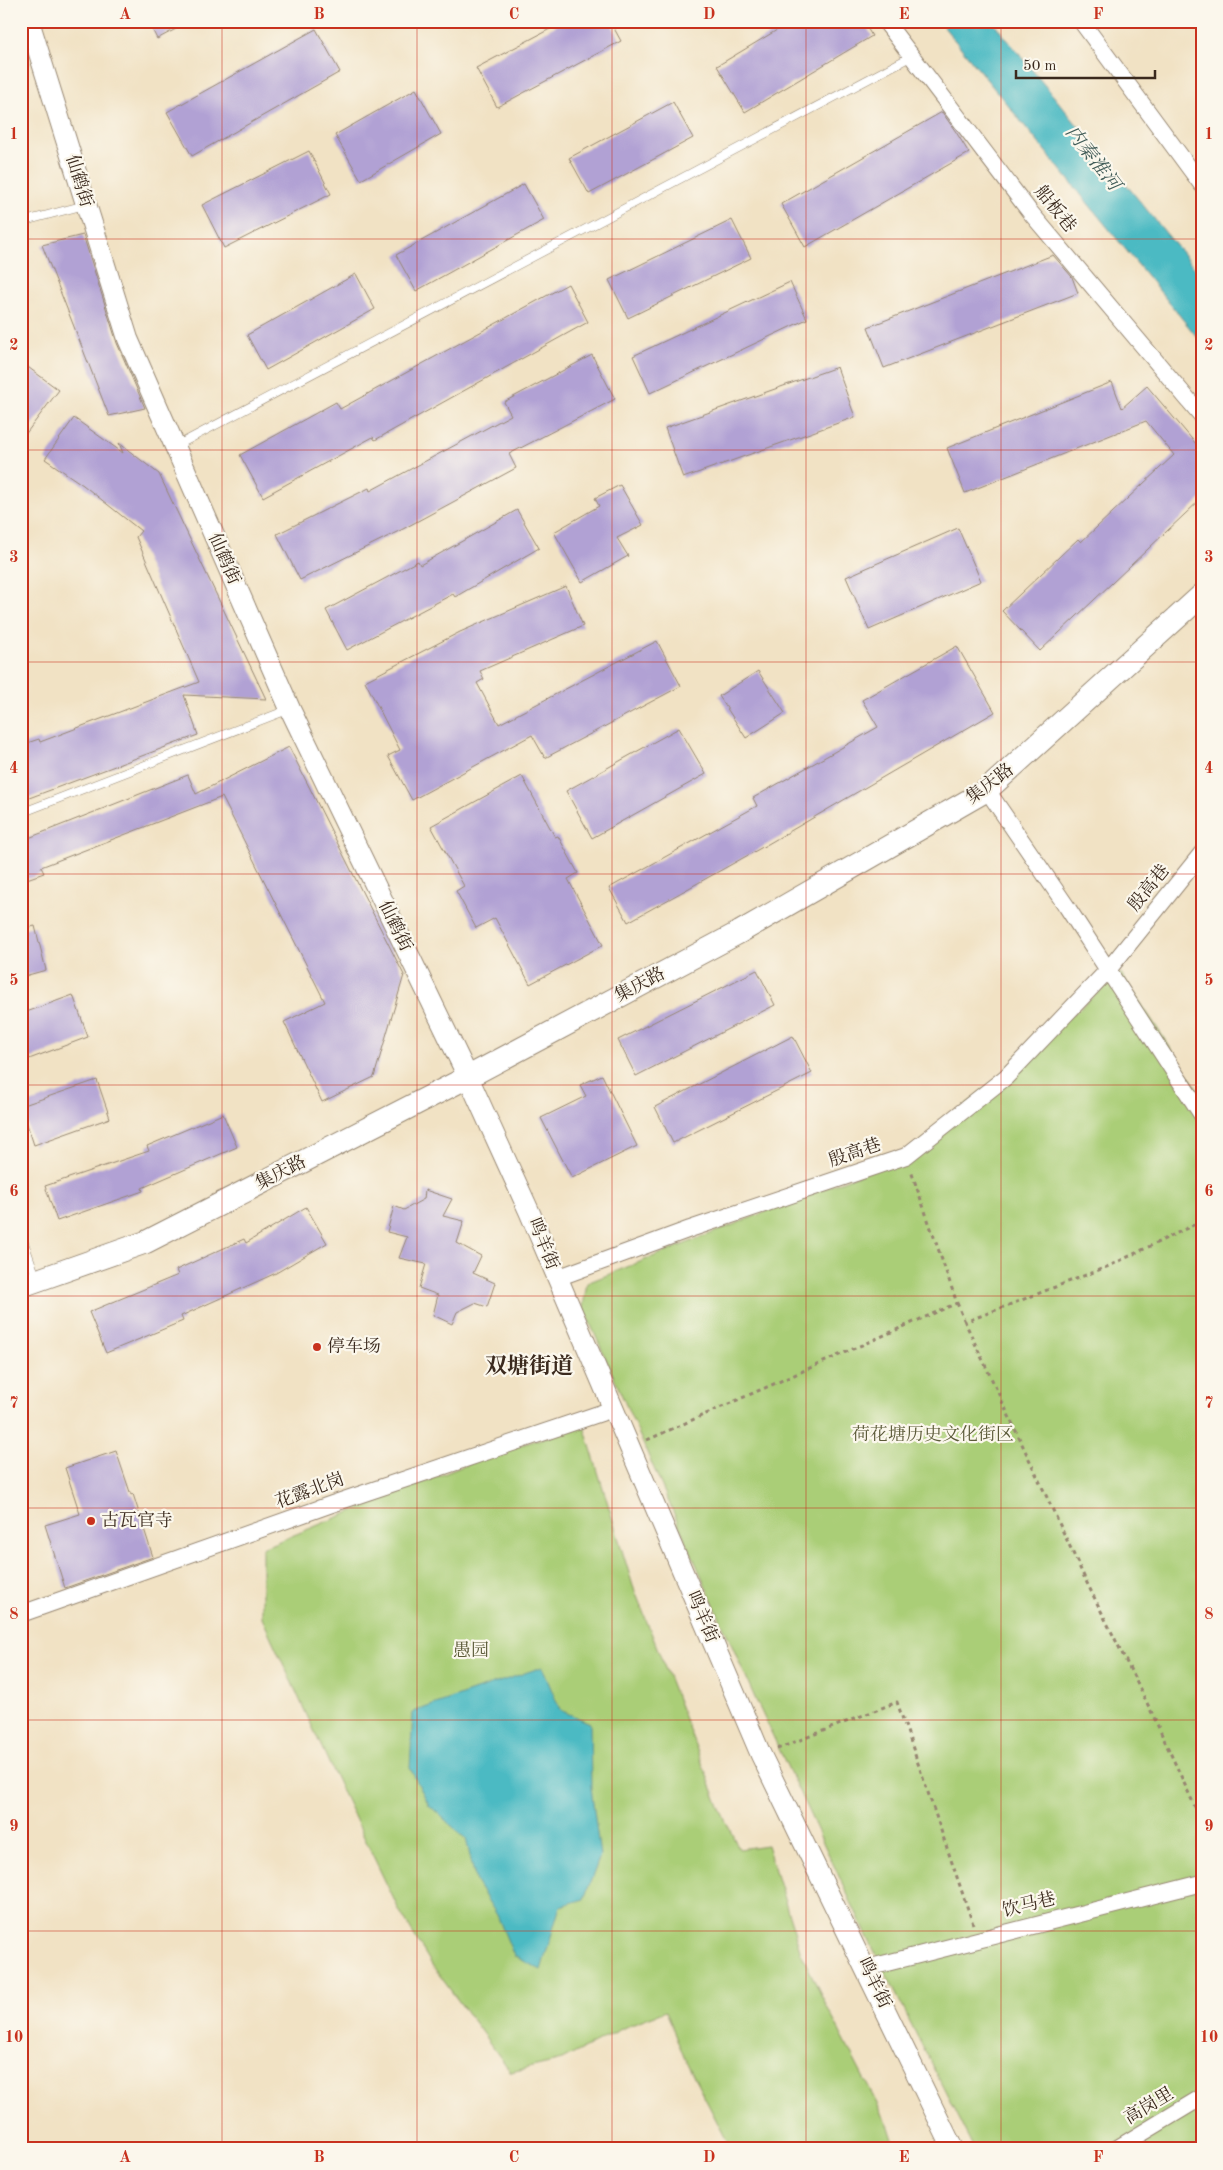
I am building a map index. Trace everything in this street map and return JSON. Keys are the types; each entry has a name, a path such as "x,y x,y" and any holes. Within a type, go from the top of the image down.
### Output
{"main road":[{"name":"集庆路","path":"29,1283 146,1242 468,1077 740,932 987,790 1202,595"}],"street":[{"name":"仙鹤街","path":"29,21 128,339 290,709 468,1077"},
{"name":"船板巷","path":"885,21 1030,212 1202,416"},
{"path":"1081,21 1202,185"},
{"path":"987,790 1108,970 1202,1115"},
{"name":"殷高巷","path":"557,1278 690,1229 906,1156 1006,1076 1108,970 1202,853"},
{"name":"鸣羊街","path":"468,1077 530,1211 761,1755 867,1968 953,2149"},
{"name":"花露北岗","path":"21,1614 341,1500 613,1409"},
{"name":"饮马巷","path":"867,1968 1202,1883"},
{"name":"高岗里","path":"1116,2149 1202,2097"}],"lane":[{"path":"175,446 912,56"},
{"path":"21,222 86,205"},
{"path":"21,813 290,709"},
{"path":"21,1234 29,1283"}],"path":[{"path":"906,1156 965,1322 1087,1583 1152,1711 1202,1822"},
{"path":"965,1322 1109,1266 1202,1221"},
{"path":"630,1448 957,1303"},
{"path":"761,1755 897,1702 978,1939"}],"green space":[{"name":"荷花塘历史文化街区","path":"1121,973 1202,1096 1202,2149 974,2149 868,1938 755,1698 583,1307 587,1283 906,1156"},
{"name":"愚园","path":"584,1426 633,1586 720,1809 739,1849 767,1845 801,1953 889,2127 896,2149 731,2149 684,2057 666,2011 631,2024 562,2060 511,2072 432,1965 399,1910 262,1618 262,1548 500,1451"}],"water":[{"name":"内秦淮河","path":"939,21 992,21 1202,277 1202,343"},
{"path":"542,1667 560,1710 590,1723 591,1788 600,1856 584,1899 560,1906 541,1970 514,1956 497,1915 476,1882 466,1839 429,1805 410,1768 413,1712"}],"building":[{"path":"148,21 191,21 157,39"},
{"path":"565,21 610,21 621,41 497,107 476,68"},
{"path":"792,21 863,21 872,36 745,112 717,66"},
{"path":"316,29 340,72 192,156 167,112"},
{"path":"416,89 441,134 361,180 335,135"},
{"path":"673,102 693,138 589,194 569,158"},
{"path":"942,112 969,153 805,247 781,204"},
{"path":"309,151 331,194 224,248 202,205"},
{"path":"524,184 544,220 416,291 396,255"},
{"path":"732,220 751,258 628,318 609,280"},
{"path":"83,235 117,343 145,408 109,416 42,245"},
{"path":"1053,255 1072,277 1078,293 884,368 868,327"},
{"path":"356,274 375,309 266,370 247,335"},
{"path":"790,282 807,319 650,393 633,356"},
{"path":"568,284 588,322 375,440 373,437 263,497 240,455 336,402 340,409"},
{"path":"592,355 615,399 509,454 516,468 403,529 300,580 277,534 369,488 370,491 511,415 504,402"},
{"path":"21,362 59,390 21,440"},
{"path":"837,367 855,417 683,478 665,428"},
{"path":"1112,382 1122,408 1147,386 1202,451 1202,498 1040,651 1002,611 1078,539 1081,542 1174,455 1146,421 965,493 947,448"},
{"path":"74,418 123,453 119,443 159,474 266,699 184,695 198,735 21,801 21,745 39,739 40,742 199,682 136,537 141,531 83,485 45,459"},
{"path":"620,485 643,525 617,538 628,556 582,582 554,532 599,506 595,498"},
{"path":"517,510 539,548 455,597 453,594 347,650 326,610 418,561 420,565"},
{"path":"958,528 981,581 869,630 846,577"},
{"path":"566,586 583,626 480,671 484,679 477,683 499,724 657,641 681,686 545,758 532,735 412,800 388,756 400,750 365,681 460,632"},
{"path":"957,646 995,712 768,844 628,922 609,888 757,806 753,798 878,727 862,700"},
{"path":"758,671 785,713 746,738 719,696"},
{"path":"679,728 706,774 592,838 566,791"},
{"path":"289,747 404,975 374,1077 322,1102 284,1022 325,1002 222,797 41,867 44,873 21,881 21,841 188,775 196,794"},
{"path":"522,776 555,837 558,836 578,873 568,879 603,945 530,984 495,918 476,928 456,891 464,886 431,826"},
{"path":"35,926 46,970 21,977 21,929"},
{"path":"757,970 775,1005 636,1076 618,1040"},
{"path":"73,995 88,1037 21,1062 21,1014"},
{"path":"793,1036 812,1073 673,1143 655,1107"},
{"path":"602,1075 637,1146 572,1178 541,1118 586,1096 580,1085"},
{"path":"97,1080 110,1118 34,1145 21,1106"},
{"path":"223,1114 237,1147 142,1188 143,1191 57,1221 45,1186 149,1151 147,1146"},
{"path":"425,1190 452,1199 443,1216 464,1221 457,1243 481,1256 473,1273 495,1283 487,1307 475,1303 457,1312 452,1324 433,1315 438,1295 419,1288 426,1264 399,1258 407,1237 387,1232 394,1206 404,1210 424,1199"},
{"path":"306,1207 327,1243 276,1273 181,1316 183,1321 106,1353 89,1312 178,1275 176,1270 244,1239 246,1243"},
{"name":"古瓦官寺","path":"116,1451 131,1495 133,1494 153,1557 65,1588 45,1525 80,1514 65,1468"}],"place":[{"name":"停车场","path":"317,1347"},
{"name":"古瓦官寺","path":"91,1521"}],"district":[{"name":"双塘街道","path":"529,1367"}]}
